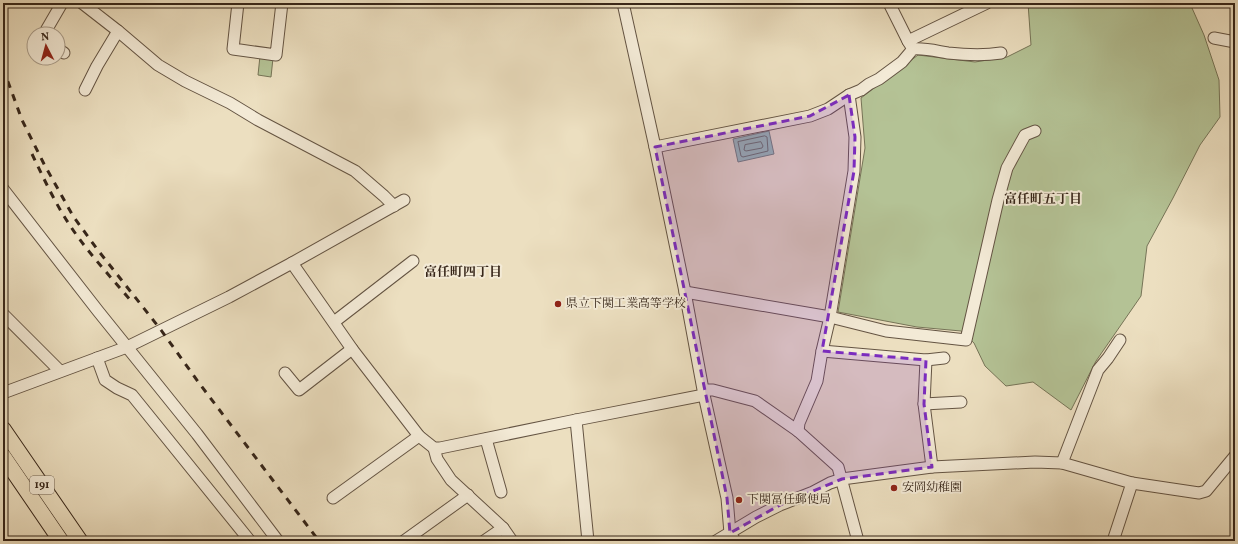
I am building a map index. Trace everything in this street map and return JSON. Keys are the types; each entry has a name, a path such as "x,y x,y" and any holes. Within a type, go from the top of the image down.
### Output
{"highway":[{"name":"191","path":"3,429 80,541"},
{"name":"191","path":"3,456 61,541"}],"street":[{"path":"49,26 62,3"},
{"path":"82,3 158,65 185,81 230,103 258,120 355,171 394,206"},
{"path":"238,3 233,48 276,55 282,3"},
{"path":"623,3 685,292 704,393 727,498 732,537"},
{"path":"889,3 911,45 956,54 981,56 1001,53"},
{"path":"655,147 810,116 828,109 849,95 861,90 879,79 902,62 911,45 986,3"},
{"path":"85,90 97,66 118,31"},
{"path":"1214,38 1235,42"},
{"path":"798,431 799,423 818,381 854,171 855,137 849,95"},
{"path":"685,292 830,317 886,331 966,340 998,200 1007,168 1025,135 1035,131"},
{"path":"3,189 197,434 278,541"},
{"path":"3,393 128,347 292,264 404,200"},
{"path":"334,322 413,261"},
{"path":"292,264 352,349 419,436 434,448 437,459 451,480 503,528 512,541"},
{"path":"3,314 60,371"},
{"path":"1062,463 1098,370 1120,340"},
{"path":"285,373 299,390 352,349"},
{"path":"822,351 926,360 944,358"},
{"path":"97,358 105,380 132,395 250,541"},
{"path":"926,360 924,404 932,467"},
{"path":"434,448 486,439 713,390 755,401 798,431 838,467 858,541"},
{"path":"924,404 961,402"},
{"path":"576,420 588,541"},
{"path":"333,498 357,476 419,436"},
{"path":"486,439 501,492"},
{"path":"716,541 732,537 780,505 813,492 830,482 842,479 932,467 1035,462 1062,463 1132,483 1199,493 1206,491 1234,458"},
{"path":"1113,541 1132,483"},
{"path":"404,541 468,495"},
{"path":"484,541 503,528"}],"highlighted area":[{"path":"849,95 855,137 854,171 822,351 926,360 924,404 932,467 842,479 780,505 730,533 727,498 655,147 810,116"}],"shaded area":[{"path":"1028,3 1192,3 1192,8 1204,35 1219,80 1220,117 1200,145 1147,246 1141,296 1096,361 1071,410 1033,382 1006,386 985,366 974,343 961,331 917,327 838,312 865,148 861,98 918,55 975,62 1007,57 1031,45"},
{"path":"260,56 273,58 271,77 258,75"}],"water":[{"path":"769,131 774,154 738,162 733,139"}],"railway":[{"path":"3,68 22,120 44,164 73,216 161,330 199,383 319,541"},
{"path":"32,154 55,201 71,227 131,301"}],"place":[{"name":"県立下関工業高等学校","path":"558,304"},
{"name":"安岡幼稚園","path":"894,488"},
{"name":"下関冨任郵便局","path":"739,500"}],"district":[{"name":"富任町五丁目","path":"1043,200"},
{"name":"富任町四丁目","path":"463,273"}]}
